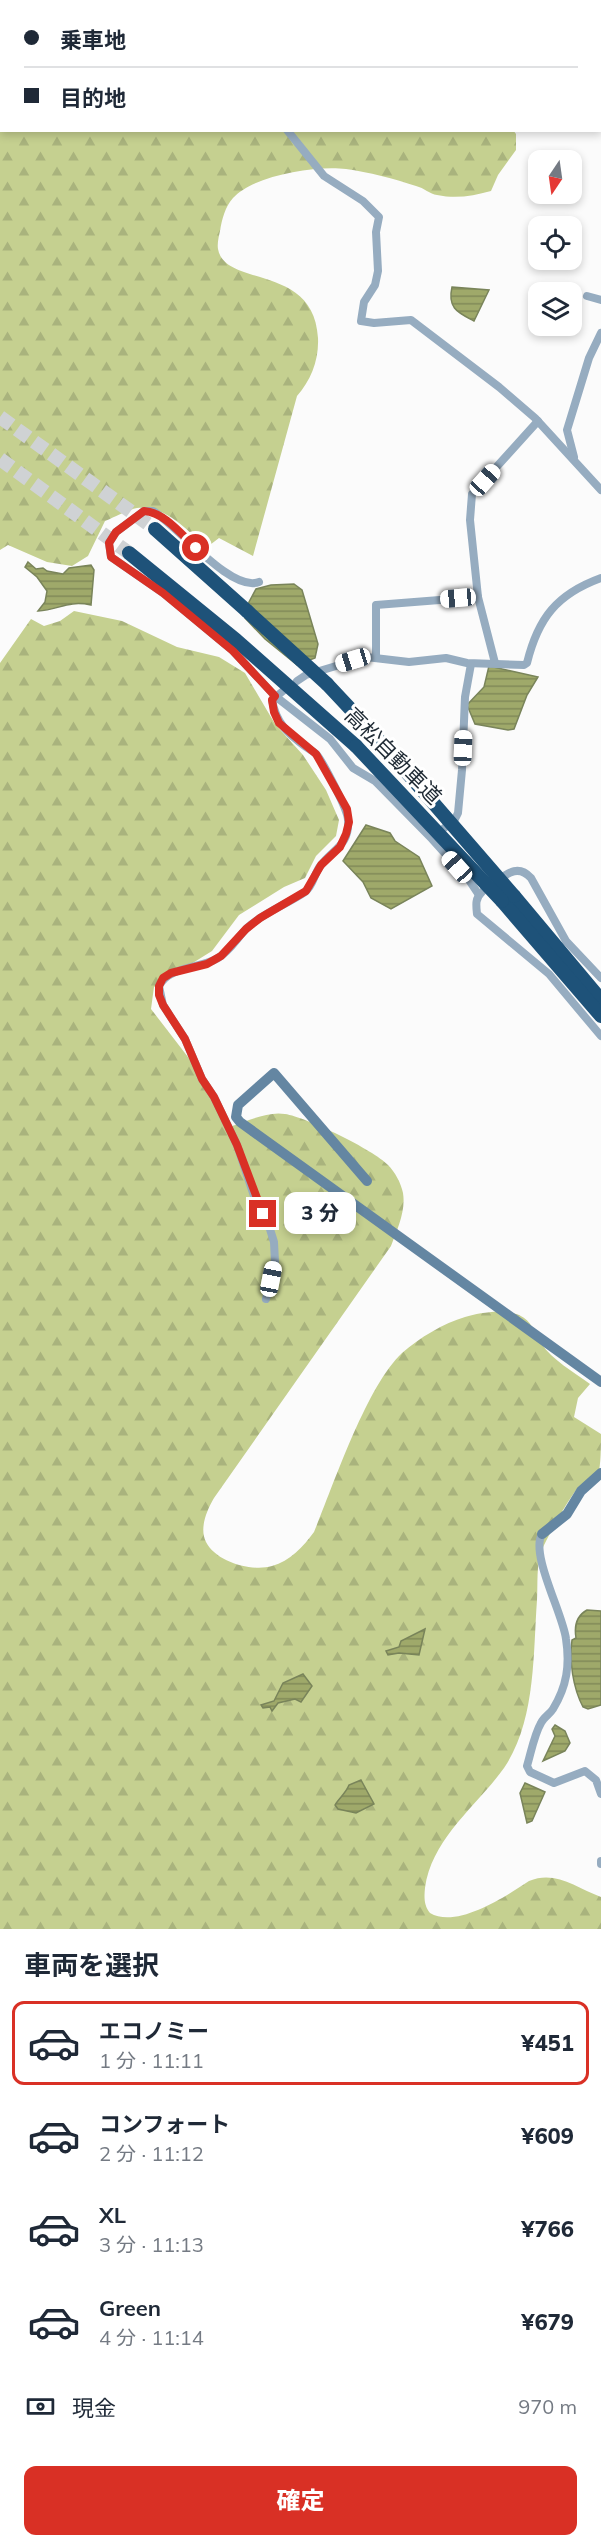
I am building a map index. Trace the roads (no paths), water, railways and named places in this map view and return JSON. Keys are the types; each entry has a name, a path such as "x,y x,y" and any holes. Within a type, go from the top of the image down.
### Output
{"highway":[{"name":"高松自動車道","path":"155,529 327,684 371,731 601,1016"},
{"name":"高松自動車道","path":"129,552 236,640 356,746 508,899 601,1000"}],"street":[{"path":"289,132 324,176 363,201 379,217 376,232 378,271 375,285 364,302 361,321 374,323 411,320 499,387 538,421 601,490"},
{"path":"587,296 601,300"},
{"path":"575,462 567,430 589,358 601,333"},
{"path":"495,663 486,642 478,597 470,520 472,494 538,421"},
{"path":"259,582 252,585 244,584 208,559 153,511 144,511 116,532 109,543 111,557 163,593 233,651 275,696 330,739 353,768 375,781 469,880 479,895"},
{"path":"297,681 306,675 356,658 376,657 409,662 446,658 471,664 524,665 527,663 533,640 554,605 571,592 601,578"},
{"path":"376,657 376,605 478,597"},
{"path":"432,840 455,819 458,813 465,697 471,664"},
{"path":"266,1299 275,1262 274,1242 269,1226 256,1202 237,1145 214,1097 202,1079 185,1039 163,1005 159,995 159,986 163,978 171,973 207,964 221,956 246,929 260,918 306,891 321,865 340,847 346,834 349,822 347,809 316,754 279,723 274,712 272,700 283,691"},
{"path":"601,978 566,941 531,878 524,871 515,870 508,873 479,895 475,904 477,914 549,974 601,1036"},
{"path":"367,1181 274,1073 238,1105 236,1116 240,1122 601,1382"},
{"path":"601,1473 581,1491 567,1514 542,1534 538,1546 552,1598 564,1627 568,1671 564,1689 552,1712 541,1721 527,1766 530,1772 554,1783 585,1771 596,1780 601,1794"}],"tunnel":[{"path":"0,417 155,529"},
{"path":"0,459 129,553"}]}
